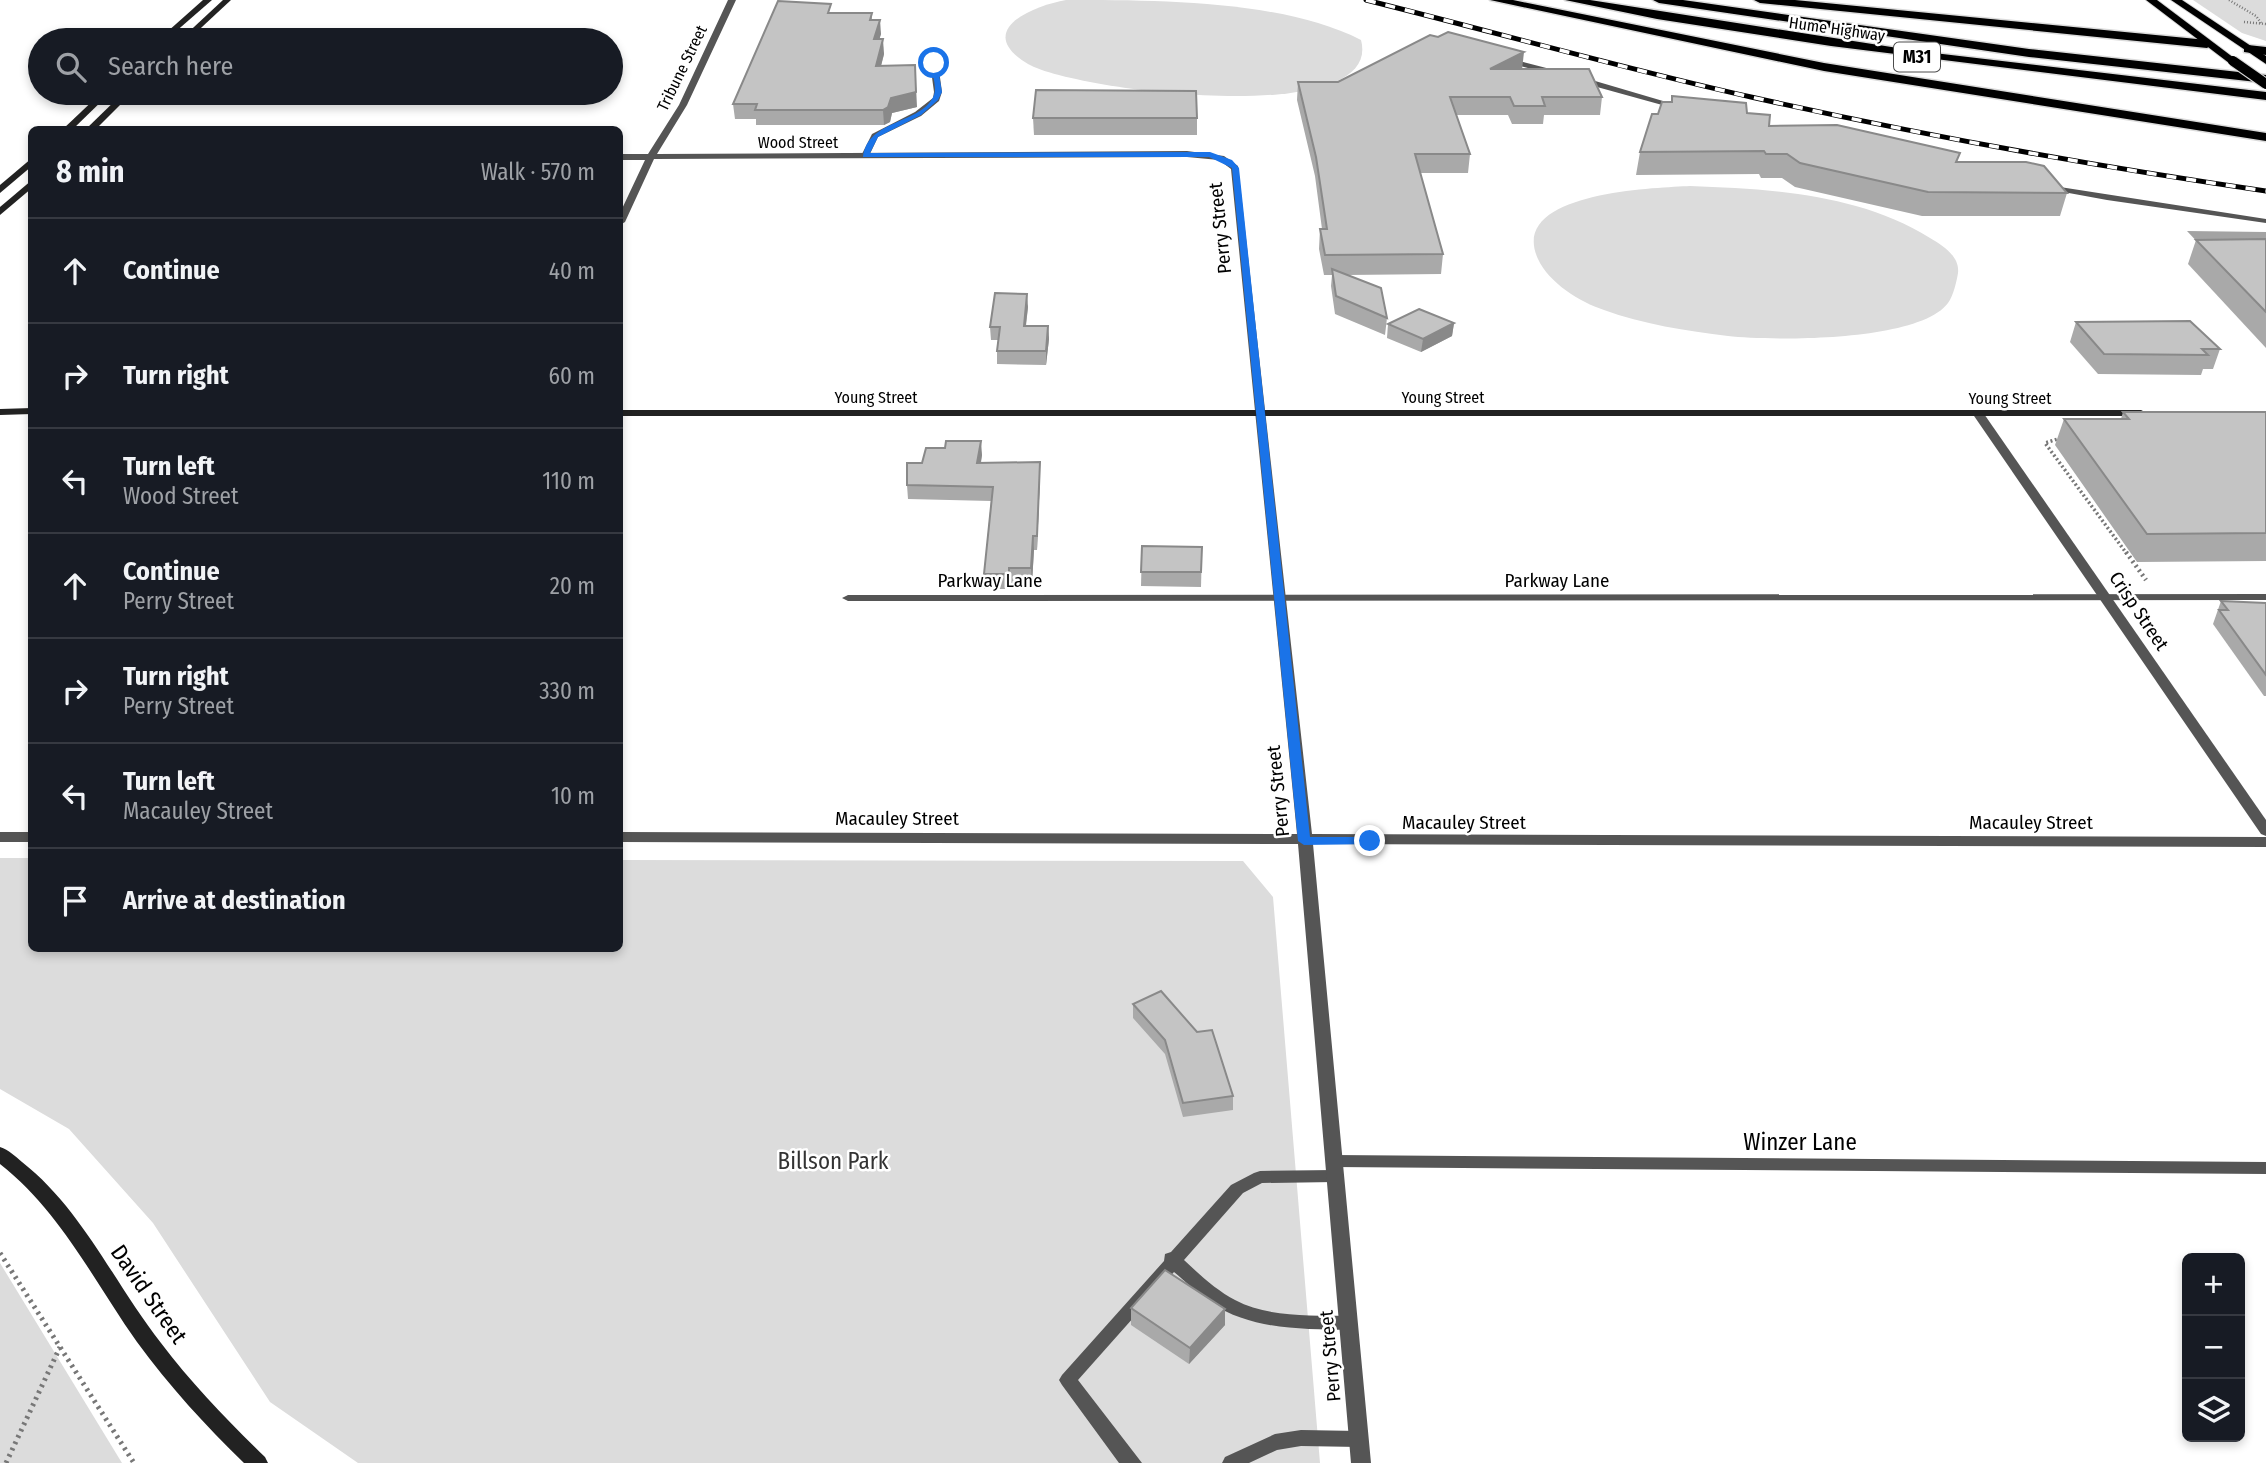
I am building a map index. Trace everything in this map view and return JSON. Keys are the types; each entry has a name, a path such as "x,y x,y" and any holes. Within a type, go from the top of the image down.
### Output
{"highway":[{"path":"1496,0 1811,65 2266,137"},
{"name":"Hume Highway","path":"1571,0 1760,34 1915,56 2266,96"},
{"name":"Hume Highway","path":"1659,0 1989,48 2266,82"},
{"path":"1760,0 2207,44"},
{"path":"2248,49 2266,51"}],"main road":[{"path":"176,28 208,0"},
{"path":"197,28 227,0"},
{"path":"2151,0 2207,44 2266,82"},
{"path":"2176,0 2266,61"},
{"path":"174,28 185,15 190,2"},
{"path":"2207,44 2248,49"},
{"path":"70,126 93,105"},
{"path":"93,126 115,105"},
{"path":"0,190 28,165"},
{"path":"0,212 28,187"},
{"path":"0,412 28,411"},
{"name":"Young Street","path":"623,413 2156,413"},
{"name":"David Street","path":"0,1154 22,1169 76,1230 145,1337 258,1463"}],"street":[{"name":"Tribune Street","path":"623,216 651,157 683,105 732,0"},
{"name":"Wood Street","path":"623,157 1187,154"},
{"name":"Perry Street","path":"1187,154 1210,155 1229,162 1235,168 1304,841 1362,1463"},
{"name":"Crisp Street","path":"1978,414 2107,597 2266,831"},
{"path":"0,837 28,837"},
{"name":"Macauley Street","path":"623,837 2266,842"}],"lane":[{"path":"1499,58 1563,75"},
{"path":"865,156 876,136 918,114 936,99 939,92 934,63"},
{"path":"1576,79 1693,110"},
{"path":"2040,185 2107,198 2266,221"},
{"name":"Parkway Lane","path":"848,598 2266,597"},
{"path":"1133,1463 1124,1457 1068,1380 1171,1259 1237,1189 1268,1176 1334,1168"},
{"name":"Winzer Lane","path":"1334,1168 2266,1168"},
{"path":"1171,1259 1217,1299 1248,1314 1279,1321 1348,1323"},
{"path":"1231,1463 1275,1442 1301,1438 1359,1439"}],"path":[{"path":"2229,0 2256,16 2261,23"},
{"path":"2236,22 2266,24"},
{"path":"2066,438 2053,438 2045,443 2159,597"},
{"path":"0,1253 134,1463"},
{"path":"6,1463 60,1347"}],"green space":[{"path":"1066,0 1179,2 1257,10 1295,17 1361,40 1355,68 1326,86 1278,94 1221,96 1160,92 1056,74 1028,64 1012,52 1006,41 1007,31 1014,22 1038,8"},
{"path":"2193,0 2266,0 2266,41 2242,33"},
{"path":"1690,186 1752,189 1814,197 1844,203 1903,223 1940,244 1953,256 1958,273 1952,297 1932,316 1878,332 1810,338 1749,338 1681,329 1619,315 1575,297 1557,284 1538,259 1534,237 1544,220 1563,207 1618,192"},
{"name":"Billson Park","path":"0,858 28,858 28,952 623,952 623,860 1243,861 1273,897 1320,1463 358,1463 270,1402 153,1223 69,1129 0,1089"},
{"path":"0,1263 122,1463 0,1463"}],"shaded area":[{"path":"2187,231 2266,232 2266,248 2202,247"}],"building":[{"path":"778,1 831,4 828,13 872,13 870,20 880,20 874,39 883,39 876,66 915,65 916,92 891,98 888,107 883,110 755,110 757,104 733,104"},
{"path":"1448,32 1524,52 1490,69 1589,69 1602,97 1542,97 1545,106 1514,106 1510,97 1450,97 1470,154 1415,154 1443,254 1325,255 1320,229 1327,229 1316,157 1298,82 1338,82 1430,35 1438,37"},
{"path":"1036,90 1196,91 1197,118 1033,118"},
{"path":"1672,96 1746,103 1747,113 1770,115 1769,126 1837,125 1960,153 1956,162 2026,162 2044,166 2067,193 1928,192 1800,163 1787,154 1766,154 1764,151 1640,152 1652,114 1658,114 1662,102 1672,102"},
{"path":"2266,239 2266,312 2196,240"},
{"path":"1332,269 1381,288 1387,318 1336,296"},
{"path":"995,293 1027,294 1024,326 1048,326 1046,351 997,351 1000,327 990,327"},
{"path":"1419,309 1454,323 1423,339 1388,324"},
{"path":"2190,321 2220,349 2202,349 2208,355 2104,354 2076,322"},
{"path":"2123,412 2266,412 2266,533 2147,534 2064,419 2129,419"},
{"path":"946,441 981,441 977,463 1040,462 1037,536 1033,536 1031,568 1009,568 1009,574 984,574 993,487 907,485 907,463 922,463 926,448 945,448"},
{"path":"1142,546 1202,547 1201,572 1141,572"},
{"path":"2221,601 2266,603 2266,675 2219,610 2228,610"},
{"path":"1161,991 1197,1032 1212,1030 1233,1096 1183,1103 1165,1040 1133,1004"},
{"path":"1165,1270 1225,1309 1190,1348 1131,1308"}],"railway":[{"path":"1366,0 1654,74 1815,111 2007,149 2266,191"}],"route":[{"path":"934,63 939,92 936,99 918,114 876,136 865,156 1187,154 1221,158 1235,168 1304,841 1370,841"}]}
